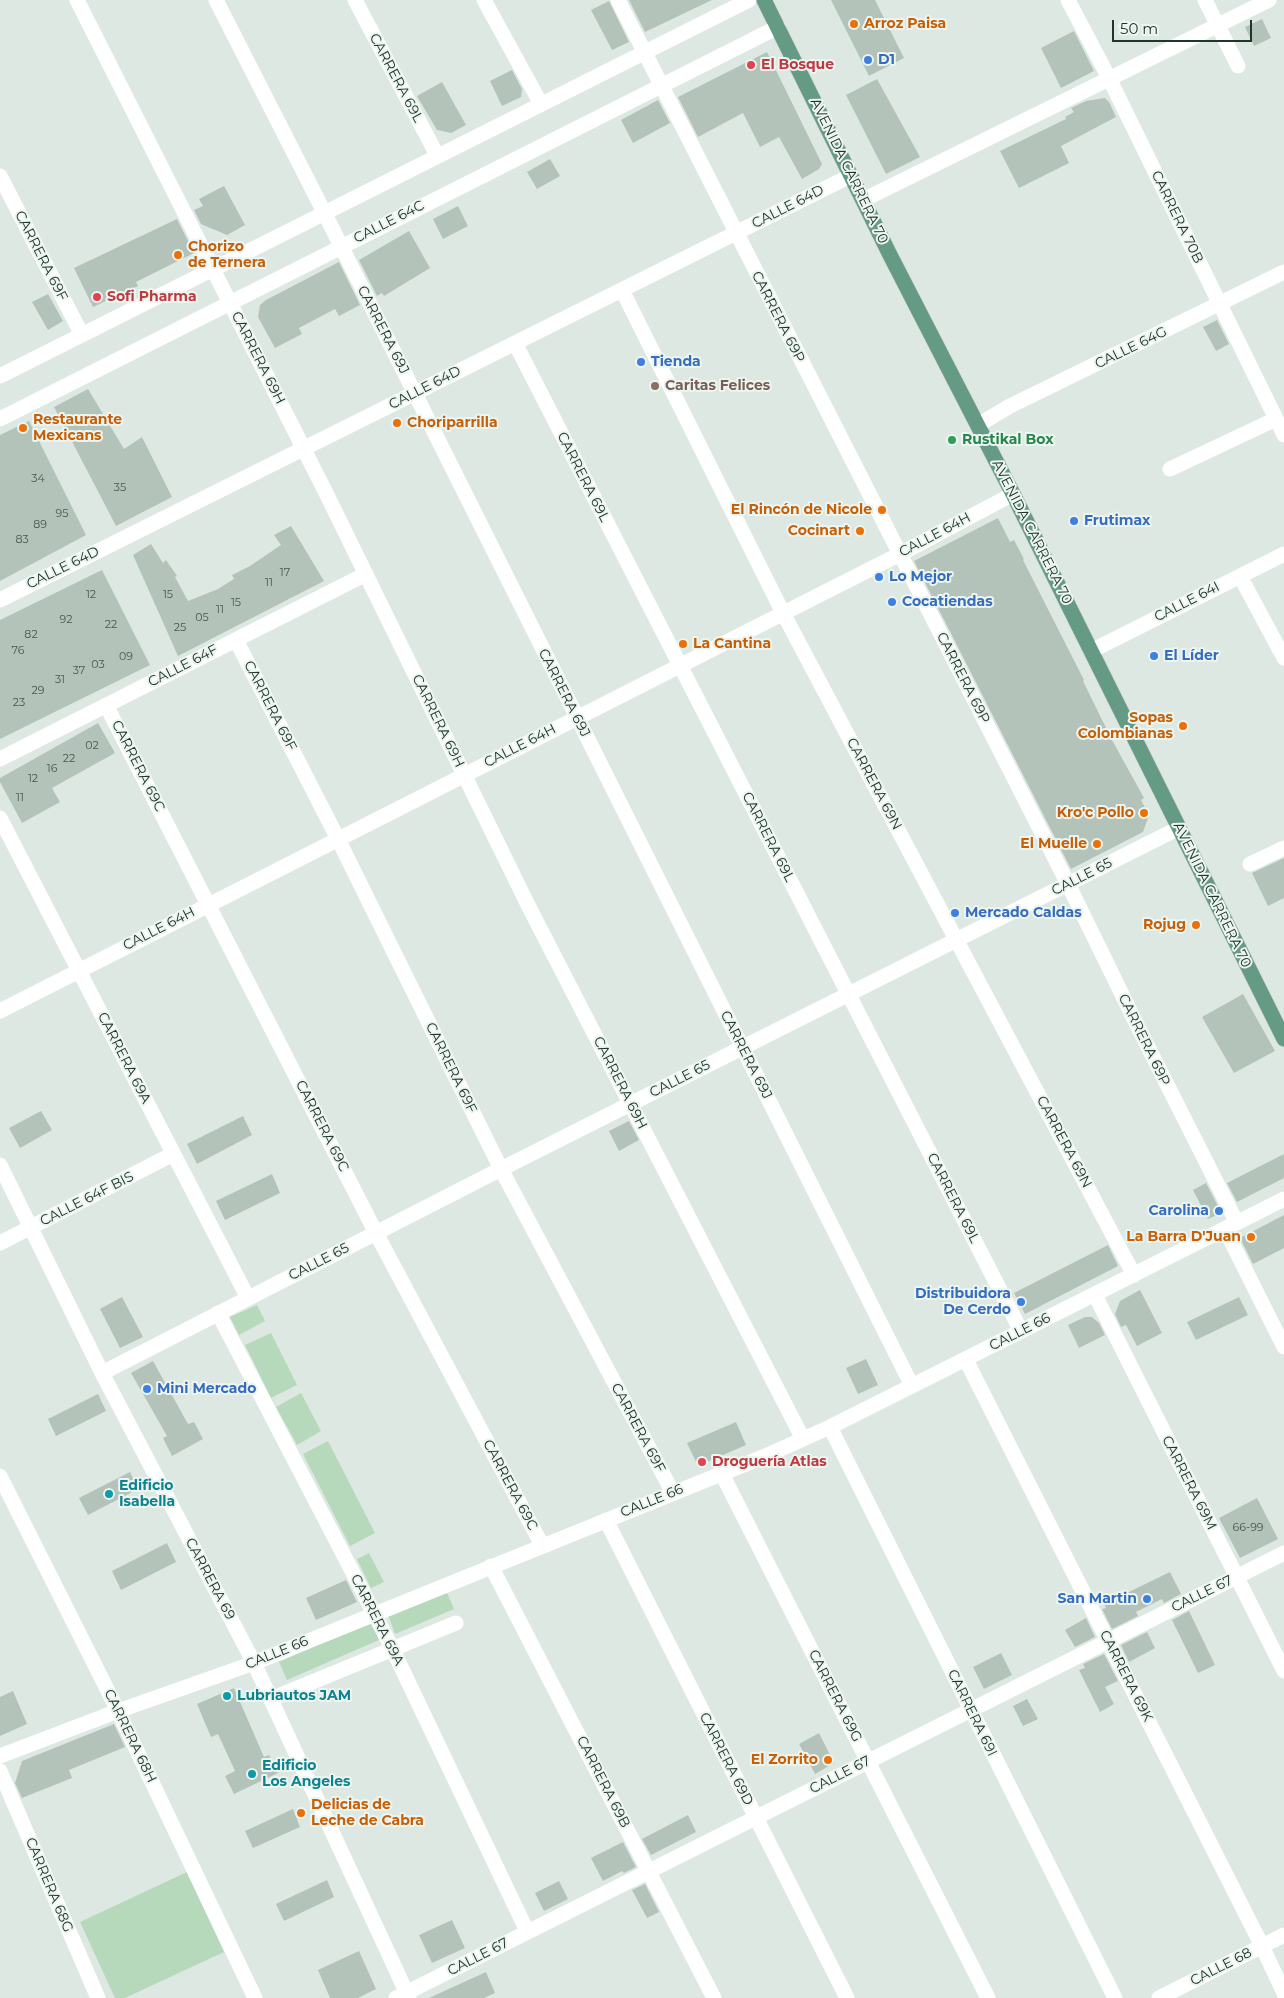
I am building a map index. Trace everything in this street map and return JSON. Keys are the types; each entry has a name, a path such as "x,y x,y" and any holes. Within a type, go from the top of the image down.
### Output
{"main road":[{"name":"AVENIDA CARRERA 70","path":"764,0 850,176 1013,494 1284,1038"}],"street":[{"name":"CARRERA 69H","path":"77,0 304,448 529,907 804,1439"},
{"name":"CARRERA 69J","path":"216,0 912,1386"},
{"name":"CARRERA 69L","path":"354,0 437,155"},
{"path":"484,0 541,104"},
{"name":"CARRERA 69P","path":"618,0 1068,884 1138,1027 1231,1226 1284,1347"},
{"path":"0,376 749,0"},
{"name":"CARRERA 70B","path":"1068,0 1109,78 1284,435"},
{"path":"1205,0 1238,66"},
{"path":"863,200 1269,0"},
{"name":"CALLE 64C","path":"0,419 778,26"},
{"name":"CARRERA 69F","path":"0,176 82,335"},
{"name":"CALLE 64D","path":"0,600 850,176"},
{"name":"CALLE 64G","path":"978,425 1010,406 1221,305 1284,272"},
{"name":"CARRERA 69N","path":"622,290 783,613 1134,1274"},
{"name":"CARRERA 69L","path":"515,343 1021,1332"},
{"path":"1170,469 1276,419"},
{"name":"CALLE 64H","path":"0,1011 900,554 1013,494"},
{"name":"CALLE 64I","path":"1091,650 1284,554"},
{"name":"CALLE 64F","path":"0,759 366,574"},
{"path":"1240,576 1284,658"},
{"name":"CARRERA 69F","path":"236,640 338,839 501,1169 672,1493"},
{"name":"CARRERA 69C","path":"106,705 210,904 376,1233 542,1545"},
{"name":"CARRERA 69A","path":"0,818 248,1298"},
{"name":"CALLE 65","path":"102,1373 742,1047 1179,828"},
{"path":"1250,864 1284,848"},
{"name":"CALLE 64F BIS","path":"0,1243 174,1154"},
{"name":"CARRERA 69","path":"0,1165 102,1373 254,1663 404,1996"},
{"name":"CALLE 66","path":"0,1756 118,1711 254,1663 542,1545 722,1474 830,1428 1284,1200"},
{"name":"CARRERA 69M","path":"1094,1295 1284,1671"},
{"name":"CARRERA 69A","path":"218,1313 375,1613 528,1931"},
{"name":"CARRERA 69K","path":"966,1360 1284,1993"},
{"name":"CARRERA 69I","path":"830,1428 1115,1998"},
{"name":"CARRERA 69G","path":"722,1474 988,1998"},
{"name":"CARRERA 68H","path":"0,1476 118,1711 255,1998"},
{"name":"CARRERA 69D","path":"606,1520 847,1998"},
{"name":"CALLE 67","path":"404,1996 649,1870 1284,1553"},
{"name":"CARRERA 69B","path":"491,1566 714,1998"},
{"path":"271,1699 456,1623"},
{"name":"CARRERA 68G","path":"0,1771 98,1998"},
{"name":"CALLE 68","path":"1159,1998 1284,1935"}],"green space":[{"path":"257,1305 265,1321 239,1335 230,1317"},
{"path":"271,1333 297,1385 271,1398 245,1345"},
{"path":"301,1393 321,1431 297,1445 276,1407"},
{"path":"328,1441 375,1533 350,1546 303,1454"},
{"path":"369,1553 384,1582 371,1588 357,1559"},
{"path":"446,1590 454,1609 395,1634 388,1615"},
{"path":"371,1621 379,1640 287,1680 279,1662"},
{"path":"187,1872 224,1952 125,1998 115,1998 80,1922"}],"building":[{"path":"629,0 712,0 645,32"},
{"path":"831,0 875,0 904,58 869,76"},
{"path":"609,1 629,42 612,50 591,10"},
{"path":"1262,19 1271,38 1254,46 1245,27"},
{"path":"1074,31 1094,71 1061,88 1041,48"},
{"path":"767,52 822,164 819,169 802,179 779,137 760,147 743,113 698,137 678,97"},
{"path":"512,70 522,89 521,97 502,106 490,81"},
{"path":"877,79 920,157 886,174 846,95"},
{"path":"442,82 466,125 451,133 437,130 417,96"},
{"path":"1105,98 1116,117 1061,146 1069,163 1019,188 1000,151 1066,119 1065,117 1074,112 1071,108 1086,101"},
{"path":"658,100 670,123 633,143 621,120"},
{"path":"550,159 560,176 537,189 527,172"},
{"path":"224,186 245,225 227,235 201,224 194,210 203,206 199,199"},
{"path":"458,206 468,226 443,239 433,219"},
{"path":"177,219 194,253 136,282 138,286 93,307 74,268"},
{"path":"409,231 430,268 384,296 382,293 377,296 359,260"},
{"path":"339,262 360,305 339,316 335,309 299,328 302,334 275,348 258,317 260,305 266,300"},
{"path":"48,294 63,321 48,330 32,302"},
{"path":"1217,320 1229,344 1216,351 1203,327"},
{"path":"88,389 124,449 142,437 172,497 116,526 54,407"},
{"path":"29,421 86,535 0,581 0,435"},
{"path":"998,518 1010,542 1014,540 1024,559 1112,740 1144,798 1141,800 1149,815 1143,832 1071,869 914,561"},
{"path":"291,526 324,581 178,656 133,555 151,544 163,563 166,560 177,576 175,577 188,601 218,589 234,579 232,575 250,566 281,545 274,535"},
{"path":"102,570 150,665 0,739 0,620"},
{"path":"98,723 115,753 52,788 60,802 22,823 0,782 0,778"},
{"path":"1284,858 1284,898 1268,906 1252,873"},
{"path":"1243,994 1275,1051 1234,1073 1202,1017"},
{"path":"41,1111 52,1130 20,1148 9,1128"},
{"path":"243,1116 252,1135 197,1164 187,1144"},
{"path":"629,1121 639,1140 619,1151 609,1131"},
{"path":"1284,1154 1284,1178 1237,1202 1227,1183"},
{"path":"272,1174 280,1193 225,1220 216,1201"},
{"path":"1206,1183 1220,1210 1219,1214 1208,1219 1193,1190"},
{"path":"1284,1215 1284,1248 1253,1264 1240,1238"},
{"path":"1108,1245 1118,1266 1025,1314 1014,1293"},
{"path":"1140,1290 1162,1333 1137,1346 1126,1325 1121,1327 1115,1314 1120,1301"},
{"path":"122,1297 143,1337 120,1348 100,1309"},
{"path":"1239,1297 1248,1315 1196,1340 1187,1322"},
{"path":"1085,1317 1092,1317 1099,1323 1105,1335 1079,1348 1068,1325"},
{"path":"866,1359 878,1385 858,1394 846,1368"},
{"path":"153,1361 188,1424 194,1422 203,1439 172,1456 163,1438 167,1436 131,1373"},
{"path":"98,1394 106,1411 56,1436 48,1419"},
{"path":"736,1422 746,1445 698,1466 687,1443"},
{"name":"Edificio Isabella","path":"130,1472 138,1489 88,1515 79,1498"},
{"path":"1257,1498 1278,1539 1240,1558 1219,1518"},
{"path":"167,1543 176,1562 121,1590 112,1571"},
{"path":"1170,1572 1181,1594 1164,1603 1162,1599 1136,1612 1138,1616 1112,1629 1102,1609 1106,1608 1104,1604"},
{"path":"346,1580 357,1602 316,1620 306,1598"},
{"path":"1189,1611 1215,1665 1198,1673 1172,1620"},
{"path":"1086,1618 1095,1637 1075,1647 1065,1630"},
{"path":"1147,1632 1155,1648 1129,1662 1121,1645"},
{"path":"1001,1653 1012,1675 984,1689 973,1667"},
{"path":"1104,1654 1118,1681 1105,1687 1114,1704 1100,1712 1079,1670 1085,1668 1083,1664"},
{"path":"234,1688 264,1757 269,1755 278,1773 234,1794 225,1776 235,1771 218,1734 211,1737 197,1704"},
{"path":"13,1691 27,1724 0,1736 0,1697"},
{"path":"1027,1699 1038,1719 1023,1726 1013,1706"},
{"path":"114,1724 125,1747 69,1770 72,1778 22,1798 15,1783 22,1761"},
{"path":"819,1733 834,1763 815,1774 799,1744"},
{"path":"293,1809 300,1827 253,1848 245,1831"},
{"path":"688,1815 696,1832 651,1855 642,1839"},
{"path":"623,1842 636,1867 624,1873 622,1871 603,1881 591,1858"},
{"path":"327,1880 334,1897 284,1921 276,1904"},
{"path":"559,1881 568,1899 544,1911 535,1893"},
{"path":"645,1884 659,1912 647,1918 632,1890"},
{"path":"452,1920 465,1948 432,1963 419,1935"},
{"path":"359,1951 376,1989 358,1998 330,1998 318,1970"},
{"path":"486,1972 495,1993 484,1998 429,1998"}],"place":[{"name":"Arroz Paisa","path":"854,24"},
{"name":"D1","path":"868,60"},
{"name":"El Bosque","path":"751,65"},
{"name":"Chorizo de Ternera","path":"178,255"},
{"name":"Sofi Pharma","path":"97,297"},
{"name":"Tienda","path":"641,362"},
{"name":"Caritas Felices","path":"655,386"},
{"name":"Choriparrilla","path":"397,423"},
{"name":"Restaurante Mexicans","path":"23,428"},
{"name":"Rustikal Box","path":"952,440"},
{"name":"El Rincón de Nicole","path":"882,510"},
{"name":"Frutimax","path":"1074,521"},
{"name":"Cocinart","path":"860,531"},
{"name":"Lo Mejor","path":"879,577"},
{"name":"Cocatiendas","path":"892,602"},
{"name":"La Cantina","path":"683,644"},
{"name":"El Líder","path":"1154,656"},
{"name":"Sopas Colombianas","path":"1183,726"},
{"name":"Kro'c Pollo","path":"1144,813"},
{"name":"El Muelle","path":"1097,844"},
{"name":"Mercado Caldas","path":"955,913"},
{"name":"Rojug","path":"1196,925"},
{"name":"Carolina","path":"1219,1211"},
{"name":"La Barra D'Juan","path":"1251,1237"},
{"name":"Distribuidora De Cerdo","path":"1021,1302"},
{"name":"Mini Mercado","path":"147,1389"},
{"name":"Droguería Atlas","path":"702,1462"},
{"name":"Edificio Isabella","path":"109,1494"},
{"name":"San Martin","path":"1147,1599"},
{"name":"Lubriautos JAM","path":"227,1696"},
{"name":"El Zorrito","path":"828,1760"},
{"name":"Edificio Los Angeles","path":"252,1774"},
{"name":"Delicias de Leche de Cabra","path":"301,1813"}]}
